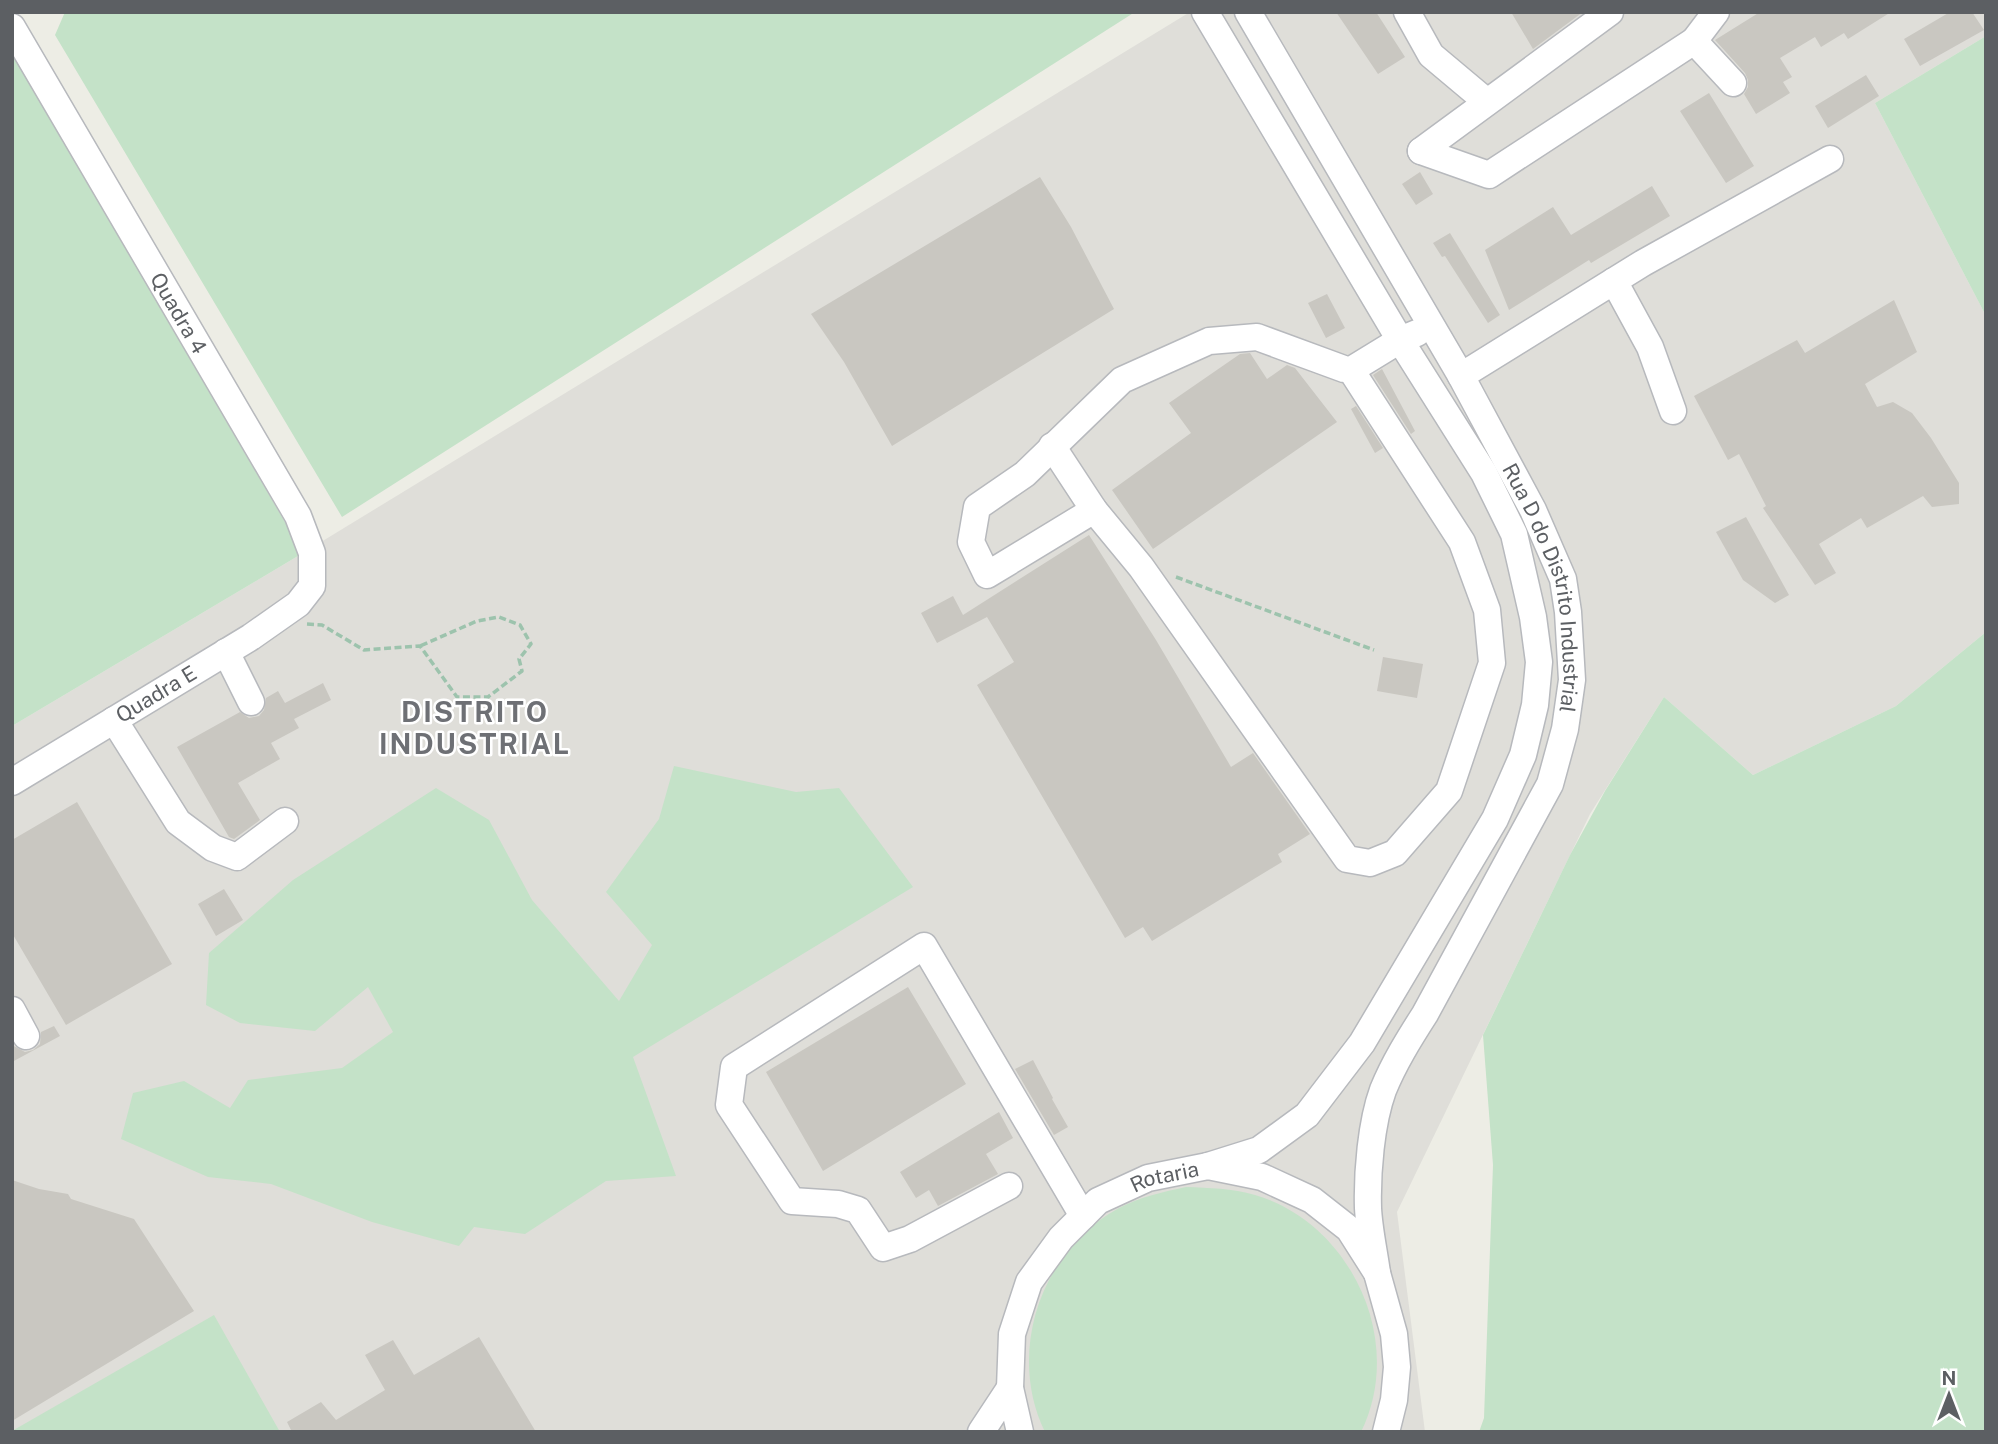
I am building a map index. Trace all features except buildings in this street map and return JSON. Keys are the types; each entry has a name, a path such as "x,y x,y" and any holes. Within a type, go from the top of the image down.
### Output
{"street":[{"name":"Rua D do Distrito Industrial","path":"1205,12 1400,340 1484,473 1514,534 1533,617 1539,662 1535,705 1523,755 1495,819 1362,1043 1307,1115 1259,1150 1208,1166"},
{"name":"Rua D do Distrito Industrial","path":"1248,12 1461,376 1533,510 1563,579 1568,612 1572,680 1566,729 1550,784 1425,1014 1404,1047 1383,1091 1369,1170 1368,1209 1377,1273"},
{"path":"1407,12 1431,55 1487,102"},
{"path":"1610,12 1421,151 1489,175 1694,41 1716,12"},
{"name":"Quadra 4","path":"12,27 298,516 312,553 312,586 298,604"},
{"path":"1694,41 1733,82"},
{"path":"1461,376 1614,281 1830,159"},
{"path":"1614,281 1650,347 1673,411"},
{"path":"1094,510 987,575 971,542 977,507 1025,474 1122,380 1209,341 1257,337 1351,370 1400,340 1432,327"},
{"path":"1052,446 1094,510 1141,567 1347,859 1370,863 1395,853 1449,791 1492,663 1487,610 1462,542 1351,370"},
{"name":"Quadra E","path":"12,782 226,652 298,604"},
{"path":"226,652 251,702"},
{"path":"114,720 178,822 213,848 237,857 285,821"},
{"path":"1009,1186 910,1239 883,1248 858,1210 838,1204 792,1201 729,1105 734,1067 924,946 1083,1216"},
{"path":"12,1010 26,1036"},
{"name":"Rotaria","path":"1020,1432 1010,1388 1012,1334 1029,1282 1060,1238 1098,1201 1147,1178 1208,1166 1262,1177 1312,1200 1349,1229 1377,1273 1394,1334 1397,1367 1394,1400 1386,1432"},
{"path":"981,1432 1010,1388"}],"path":[{"path":"1141,567 1188,580 1374,650"},
{"path":"274,621 322,625 364,649 420,646 477,621 499,617 520,625 531,644 519,659 522,671 488,697 457,696 420,646"}],"shaded area":[{"path":"1190,12 1986,12 1986,36 1875,103 1986,316 1986,632 1896,706 1753,775 1664,697 1590,814 1397,1212 1425,1432 12,1432 12,726 303,553"}],"green space":[{"path":"65,12 1135,12 342,517 55,35"},
{"path":"1986,36 1986,316 1875,103"},
{"path":"12,53 303,553 12,726"},
{"path":"1986,632 1986,1432 1479,1432 1484,1418 1493,1165 1483,1035 1570,855 1605,791 1664,697 1753,775 1896,706"},
{"path":"674,766 796,792 839,788 913,887 633,1057 676,1176 606,1181 525,1234 474,1227 459,1246 372,1222 271,1184 208,1177 121,1139 133,1093 184,1081 230,1108 248,1080 342,1068 393,1032 368,987 315,1031 240,1023 206,1005 209,953 293,880 436,788 489,820 532,900 619,1001 652,945 606,892 659,819"},
{"path":"1186,1187 1246,1193 1289,1209 1318,1231 1343,1258 1361,1290 1373,1324 1377,1361 1373,1397 1361,1432 1045,1432 1034,1401 1029,1369 1031,1337 1038,1306 1051,1276 1069,1249 1092,1226 1119,1208 1143,1198"},
{"path":"214,1315 280,1432 12,1432 12,1431"}],"district":[{"name":"DISTRITO INDUSTRIAL","path":"475,727"}]}
